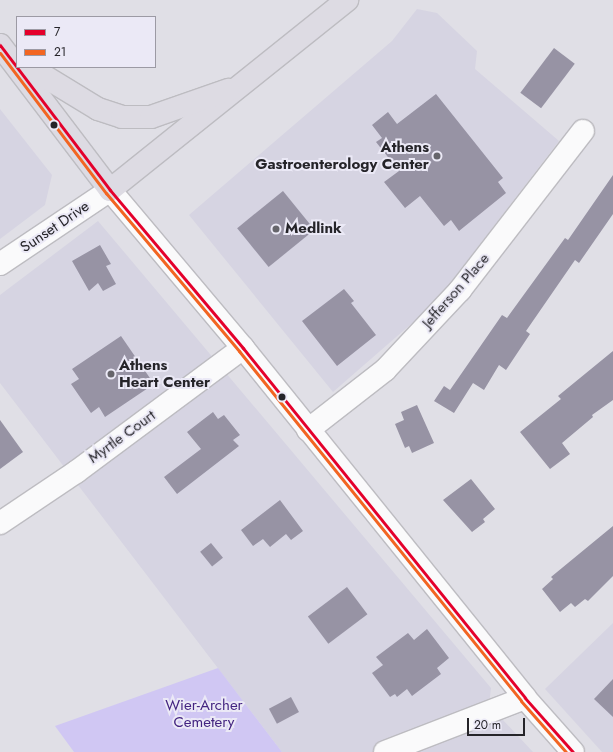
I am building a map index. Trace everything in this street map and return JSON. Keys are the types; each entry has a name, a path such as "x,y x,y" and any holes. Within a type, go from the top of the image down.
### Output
{"highway":[{"path":"18,68 110,190 244,85 347,0"},
{"path":"7,53 16,65"},
{"path":"31,68 98,109 130,118 151,116 244,85"}],"street":[{"name":"Jefferson Place","path":"308,430 385,370 455,295 583,131"},
{"name":"Sunset Drive","path":"0,264 110,190"},
{"path":"110,190 243,348 525,698 573,752"},
{"name":"Myrtle Court","path":"0,523 76,472 243,348"},
{"path":"385,752 525,698"}],"shaded area":[{"path":"417,9 437,13 477,51 475,69 559,141 434,304 333,392 189,215 392,41"},
{"path":"0,109 52,175 45,205 0,239"},
{"path":"98,221 491,688 489,705 533,752 282,752 0,383 0,295"},
{"path":"613,623 613,752 602,752 545,689"}],"green space":[{"name":"Wier-Archer Cemetery","path":"218,668 282,752 74,752 55,726"}],"building":[{"path":"554,48 575,64 541,108 520,93"},
{"name":"Athens Gastroenterology Center","path":"436,94 503,178 498,182 506,193 459,231 451,220 444,226 420,196 405,208 384,182 399,171 376,142 382,138 372,125 388,112 397,124"},
{"path":"613,175 613,214 579,263 575,260 526,331 530,334 506,370 499,365 484,390 473,383 454,413 434,401 444,386 450,390 502,315 507,318 565,238 568,240"},
{"name":"Medlink","path":"283,191 314,230 269,267 237,228"},
{"path":"100,245 111,264 106,266 116,284 103,291 98,283 89,291 72,261"},
{"path":"344,289 354,301 351,303 376,335 337,366 302,321"},
{"name":"Athens Heart Center","path":"121,336 154,384 105,417 99,407 91,413 71,384 79,379 72,369"},
{"path":"613,351 613,400 592,415 593,417 562,443 570,454 550,469 520,432 561,399 558,396"},
{"path":"417,405 434,443 412,453 409,446 405,448 395,424 404,420 401,412"},
{"path":"213,412 218,419 224,415 240,435 233,440 239,446 177,494 164,477 201,449 187,432"},
{"path":"0,420 23,452 0,469"},
{"path":"471,479 495,509 483,519 485,522 472,532 443,500"},
{"path":"280,500 303,531 291,540 286,534 270,547 263,539 253,546 241,530"},
{"path":"613,526 613,576 588,601 585,599 575,607 571,603 560,612 542,589 553,579 551,577"},
{"path":"211,543 223,558 212,567 200,552"},
{"path":"347,587 367,614 328,644 308,616"},
{"path":"427,629 449,658 437,668 441,674 412,696 407,689 397,697 395,694 390,697 372,673 383,665 376,657 408,633 414,640"},
{"path":"613,679 613,717 594,699"},
{"path":"291,697 299,712 277,724 269,709"}],"transit line":[{"name":"7","path":"0,45 16,66"},
{"name":"21","path":"0,53 106,193 239,351 521,701 566,752"},
{"name":"7","path":"17,68 110,190 243,348 525,698 573,752"}],"place":[{"name":"Athens Gastroenterology Center","path":"437,156"},
{"name":"Medlink","path":"276,229"},
{"name":"Athens Heart Center","path":"111,374"}]}
